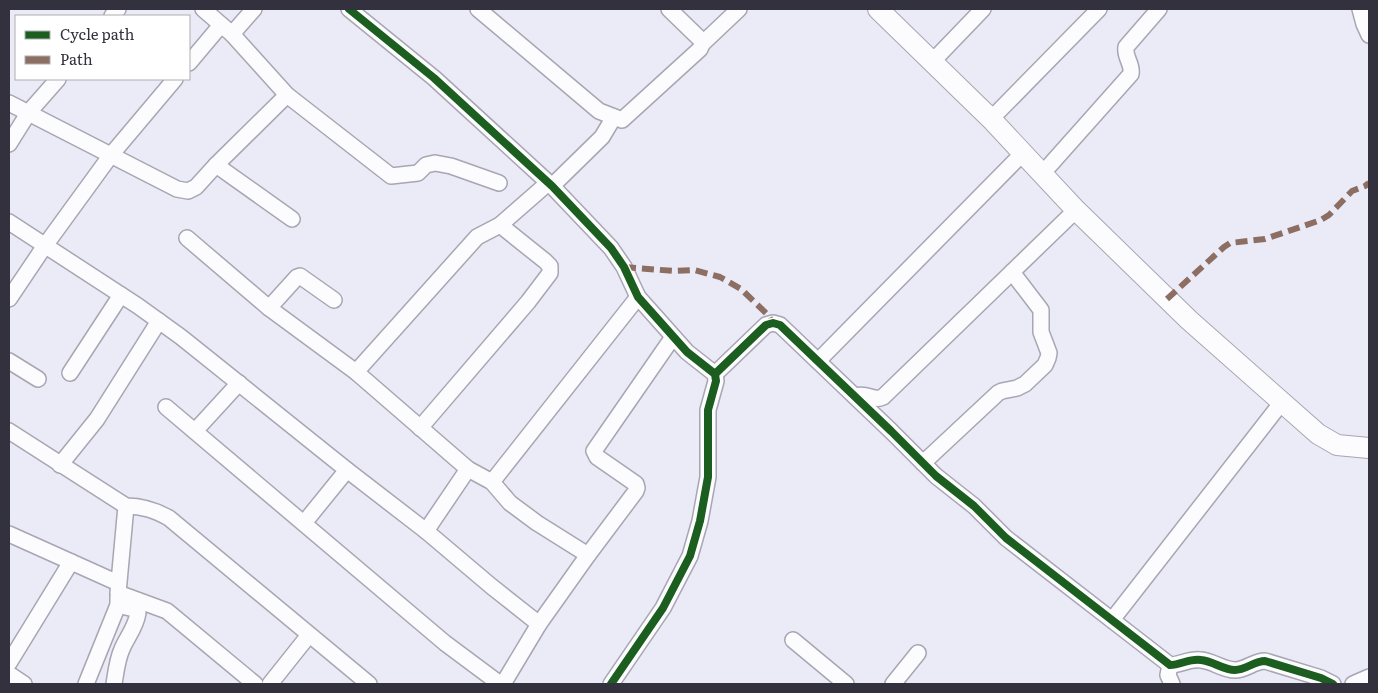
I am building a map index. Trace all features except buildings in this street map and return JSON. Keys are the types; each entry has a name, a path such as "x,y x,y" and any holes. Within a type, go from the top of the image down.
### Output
{"main road":[{"path":"878,9 991,120 1076,210 1189,320 1318,434 1338,445 1369,448"}],"street":[{"path":"203,9 226,30 288,95 391,176 418,173 426,166 435,164 451,166 499,183"},
{"path":"190,62 226,30 254,9"},
{"path":"478,9 600,111 622,120 700,49 702,44 739,9"},
{"path":"669,9 701,40 702,44"},
{"path":"932,62 984,9"},
{"path":"991,120 1098,9"},
{"path":"1042,174 1130,74 1132,71 1125,52 1126,47 1159,9"},
{"path":"1360,9 1367,26"},
{"path":"356,11 434,78 550,184 611,248 624,267 638,297 687,352 715,374 716,381 708,410 708,477 700,521 690,556 663,608 611,684"},
{"path":"9,144 28,112 57,80"},
{"path":"9,299 111,155 174,80"},
{"path":"9,103 177,189 188,191 196,187 288,95"},
{"path":"356,372 477,237 500,225 550,184 602,138 614,117"},
{"path":"818,361 1022,153"},
{"path":"216,165 292,219"},
{"path":"855,396 862,394 876,399 883,398 1076,210"},
{"path":"9,222 44,247 159,321 426,531 539,624"},
{"path":"420,428 528,302 550,272 550,266 545,261 500,225"},
{"path":"187,238 270,308 356,372 468,469 492,482 510,503 588,555"},
{"path":"923,463 998,394 1025,384 1047,362 1048,353 1041,332 1041,310 1012,272"},
{"path":"270,308 297,277 300,276 334,300"},
{"path":"70,373 121,295"},
{"path":"492,482 638,297"},
{"path":"60,465 97,419 159,321"},
{"path":"715,374 766,325 772,323 780,325 936,476 981,512 1006,538 1170,665"},
{"path":"166,407 445,643 501,684 539,624 636,491 636,484 596,457 594,451 673,337"},
{"path":"9,361 38,379"},
{"path":"195,431 239,383"},
{"path":"1112,620 1282,402"},
{"path":"9,431 126,506 154,509 170,518 369,684"},
{"path":"426,531 468,469"},
{"path":"304,523 347,470"},
{"path":"86,684 118,594 126,506"},
{"path":"9,534 71,562 118,594 138,613 137,621 122,650 114,684"},
{"path":"9,663 71,562"},
{"path":"118,594 167,611 251,683"},
{"path":"270,684 309,634"},
{"path":"794,640 846,684"},
{"path":"893,684 918,653"},
{"path":"1170,665 1192,659 1235,670 1245,668 1257,661 1265,661 1327,683"},
{"path":"1170,665 1168,676 1172,684"},
{"path":"9,674 24,684"},
{"path":"1353,684 1369,677"}],"marked path":[{"path":"1167,299 1230,243 1265,239 1321,220 1329,215 1352,191 1369,183"},
{"path":"624,267 674,271 694,270 720,277 741,289 768,315 773,323"}],"cycle path":[{"path":"349,9 434,78 552,186 611,248 624,267 638,297 687,352 715,374 716,381 708,410 708,477 700,521 690,556 663,608 611,684"},
{"path":"715,374 766,325 773,323 780,325 936,476 974,506 1006,538 1170,665 1197,660 1235,670 1265,661 1321,678 1333,684"}]}
